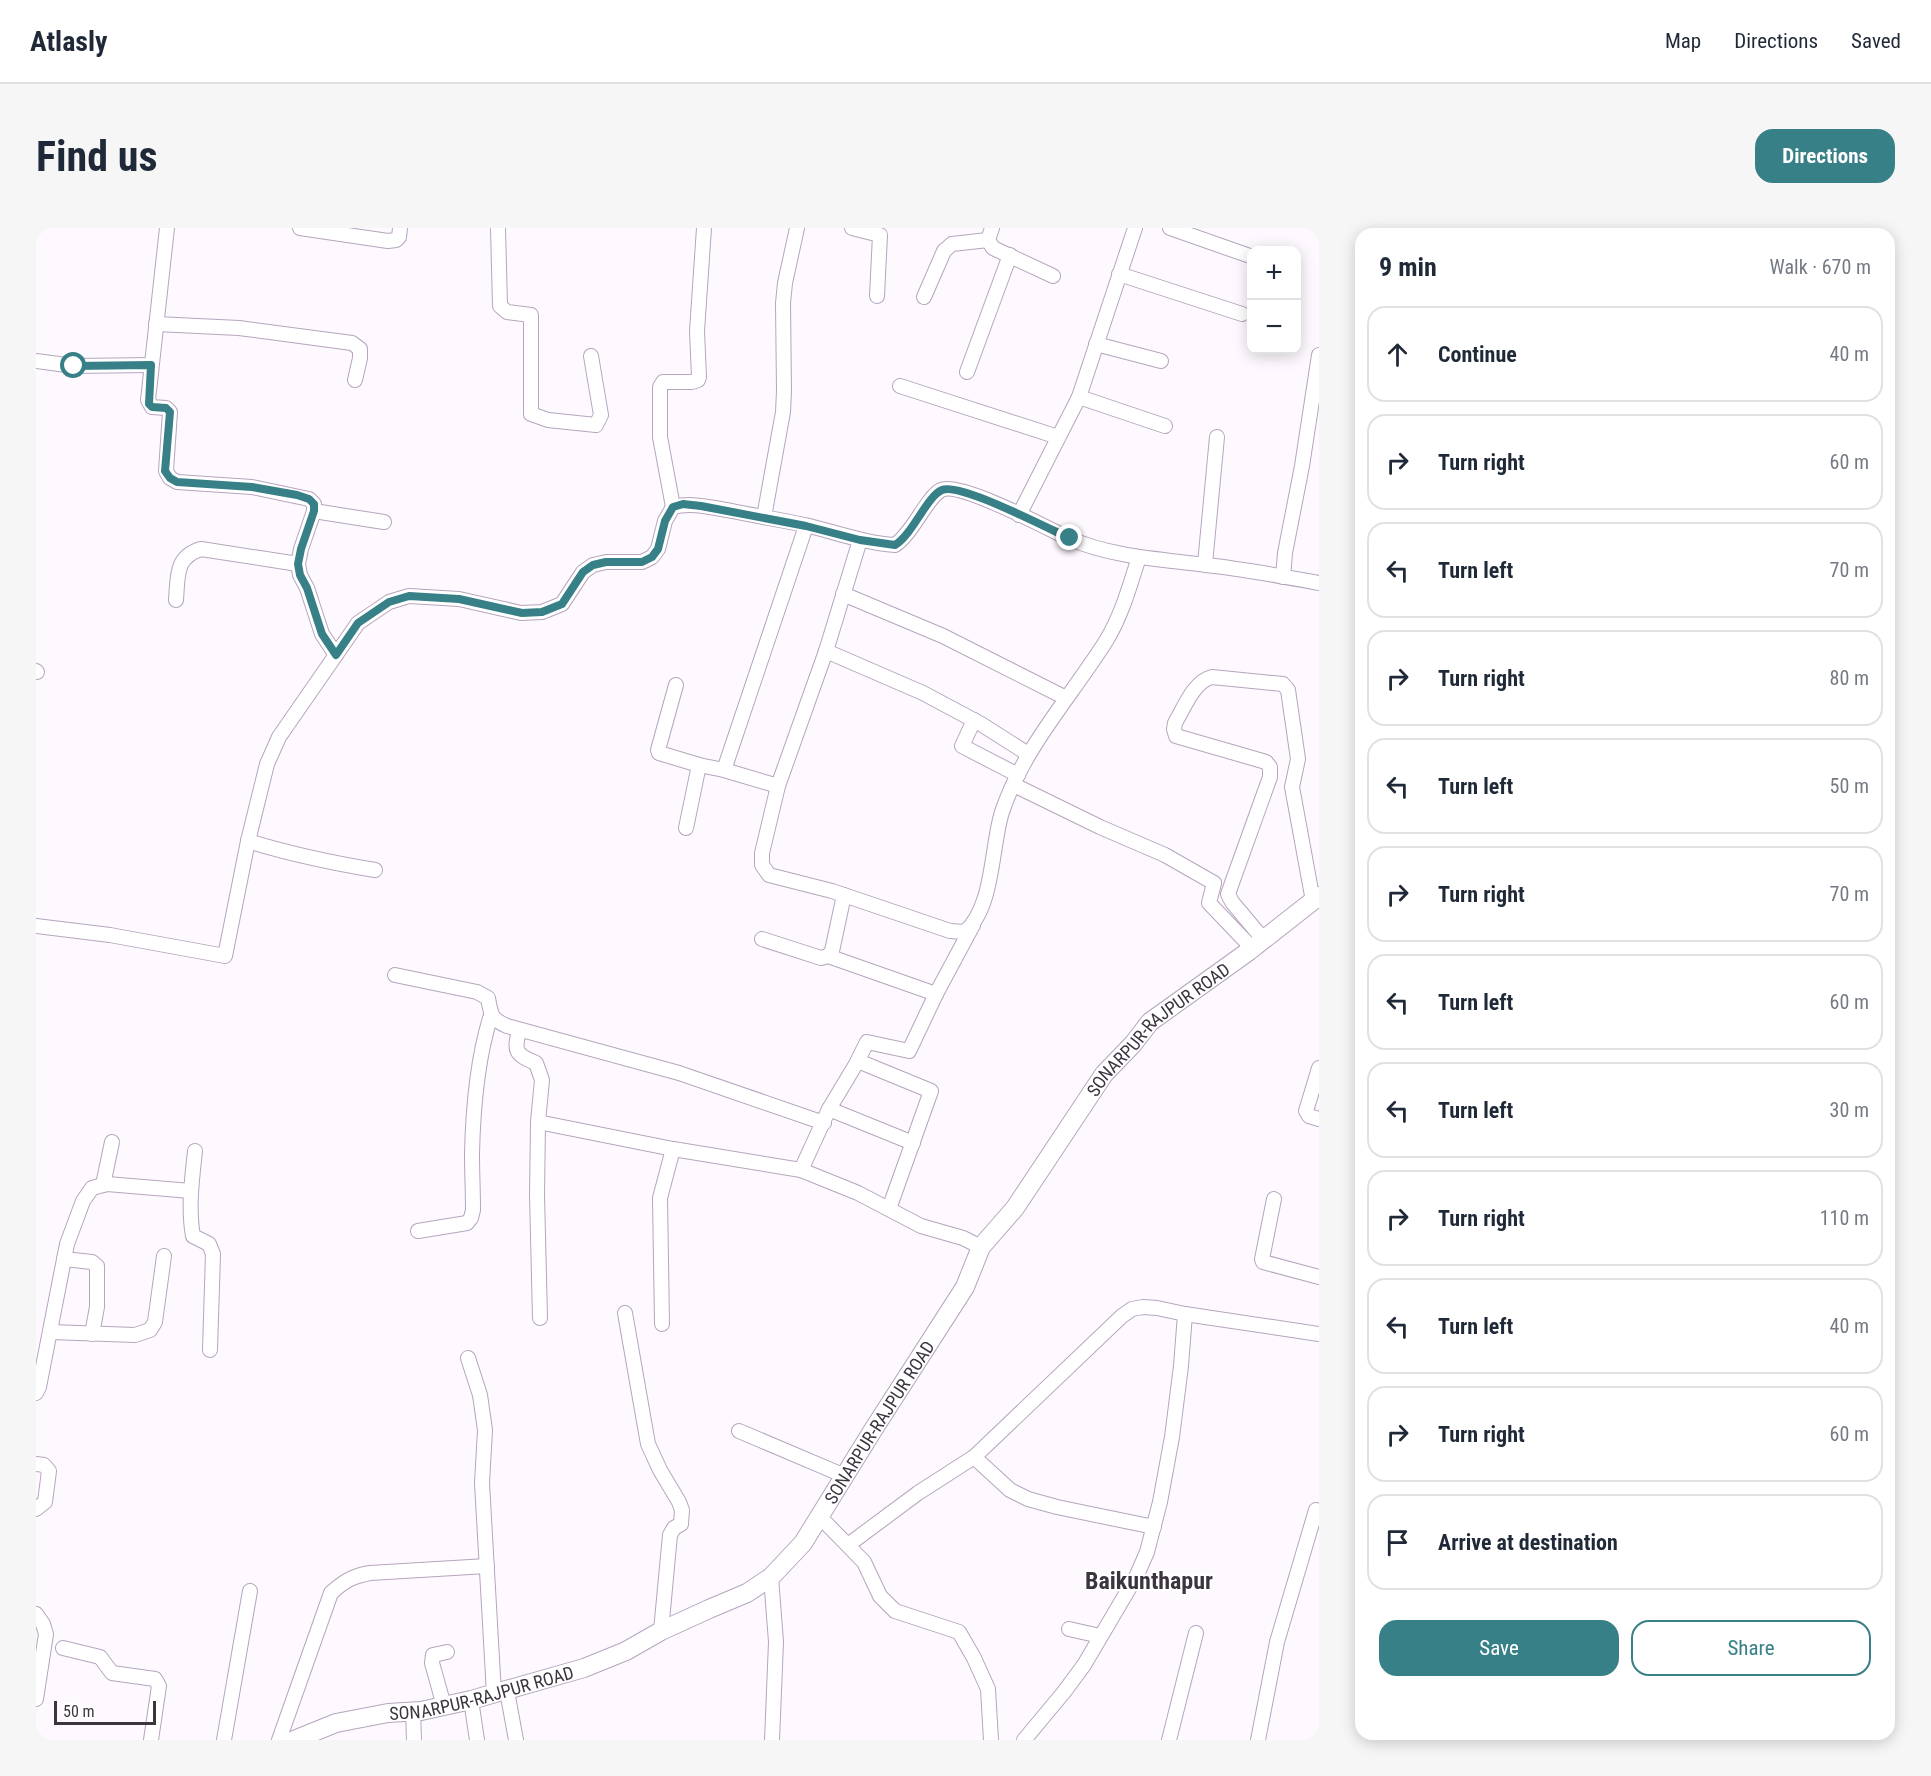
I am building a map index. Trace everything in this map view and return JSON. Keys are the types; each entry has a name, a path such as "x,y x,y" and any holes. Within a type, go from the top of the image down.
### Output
{"main road":[{"name":"SONARPUR-RAJPUR ROAD","path":"294,1740 336,1723 444,1706 500,1693 584,1668 626,1651 661,1631 747,1593 771,1577 803,1543 965,1287 981,1247 1015,1208 1104,1074 1133,1044 1150,1022 1316,898"}],"street":[{"path":"167,228 151,365 149,404 152,407 166,408 170,412 165,471 177,482 252,487 297,495 309,499 314,504 314,511 298,564 322,634 336,655"},
{"path":"300,228 364,232 388,241 399,237 399,228"},
{"path":"498,228 500,306 507,312 531,315 531,414 548,420 596,425 601,415 591,356"},
{"path":"36,926 110,935 225,956 248,842 267,764 279,737 358,623 389,602 409,596 459,599 522,613 542,612 562,604 583,572 593,565 606,562 642,562 652,557 658,549 665,521 673,507 660,437 660,387 666,381 692,382 698,380 699,377 698,313 704,228"},
{"path":"764,517 783,412 783,303 797,228"},
{"path":"852,228 880,235 877,296"},
{"path":"1019,515 1078,397 1135,228"},
{"path":"1170,228 1247,255"},
{"path":"924,297 944,251 952,244 990,234 993,248 1053,276"},
{"path":"967,372 1010,255"},
{"path":"1119,274 1242,314"},
{"path":"156,324 239,328 352,343 360,349 355,380"},
{"path":"1096,344 1161,361"},
{"path":"1283,577 1285,553 1302,466 1319,355"},
{"path":"36,360 74,366 151,365"},
{"path":"900,386 1058,437"},
{"path":"1078,397 1166,426"},
{"path":"1205,564 1217,437"},
{"path":"673,507 683,504 701,506 764,517 860,540 895,545 903,540 933,498 941,490 952,488 964,491 1095,548 1139,557 1251,570 1319,583"},
{"path":"314,511 384,522"},
{"path":"724,770 806,526"},
{"path":"860,540 826,651 778,786 762,853 762,865 769,874 844,895 950,931 965,932 973,925"},
{"path":"176,600 179,567 189,553 201,549 298,564"},
{"path":"801,1170 829,1108 867,1042 909,1052 936,994 973,925 989,886 1002,812 1028,754 1118,620 1139,557"},
{"path":"843,594 943,636 1066,698"},
{"path":"826,651 923,693 974,720 1028,754"},
{"path":"1257,943 1228,894 1270,777 1270,767 1266,762 1176,736 1175,723 1196,688 1205,678 1283,684 1288,690 1298,759 1292,787 1316,898"},
{"path":"676,685 659,753 778,786"},
{"path":"974,720 962,746 1016,780 1100,826 1165,855 1214,883 1209,903 1257,943"},
{"path":"686,828 699,765"},
{"path":"248,842 375,870"},
{"path":"828,956 832,951 844,895"},
{"path":"762,939 821,958 828,956 936,994"},
{"path":"395,975 477,992 488,998 491,1016 484,1038 477,1090 472,1153 473,1210 471,1218 466,1223 418,1231"},
{"path":"491,1016 498,1022 519,1030 679,1073 824,1123"},
{"path":"519,1030 517,1053 520,1057 536,1064 542,1080 538,1122 537,1195 540,1318"},
{"path":"858,1060 931,1091 890,1209"},
{"path":"1319,1068 1306,1111 1308,1116 1319,1119"},
{"path":"829,1108 913,1143"},
{"path":"538,1122 673,1149 801,1170 858,1193 921,1226 963,1238 981,1247"},
{"path":"104,1185 112,1142"},
{"path":"662,1324 660,1198 673,1149"},
{"path":"195,1151 191,1191 193,1236 209,1244 213,1254 210,1350"},
{"path":"36,1393 67,1244 83,1201 92,1188 104,1185 191,1191"},
{"path":"1274,1199 1263,1262 1319,1277"},
{"path":"50,1332 135,1335 150,1330 154,1322 164,1256"},
{"path":"64,1259 92,1262 97,1266 96,1307 92,1334"},
{"path":"848,1545 918,1493 974,1457 1132,1309 1157,1308 1319,1334"},
{"path":"625,1313 648,1444 682,1510 681,1524 674,1528 670,1535 661,1631"},
{"path":"1024,1740 1084,1665 1137,1575 1147,1552 1172,1437 1185,1314"},
{"path":"468,1358 480,1395 485,1430 482,1483 487,1566 500,1693 516,1740"},
{"path":"739,1431 845,1476"},
{"path":"974,1457 1010,1490 1028,1499 1154,1527"},
{"path":"36,1464 44,1465 49,1471 45,1502 36,1509"},
{"path":"1258,1740 1277,1642 1316,1510"},
{"path":"820,1517 864,1562 880,1596 895,1611 959,1632 988,1689 991,1740"},
{"path":"279,1740 331,1593 342,1583 353,1576 370,1573 487,1566"},
{"path":"771,1577 776,1642 772,1740"},
{"path":"224,1740 250,1591"},
{"path":"36,1614 46,1634 40,1648 36,1699"},
{"path":"1069,1629 1100,1636"},
{"path":"1169,1740 1196,1633"},
{"path":"63,1648 100,1657 112,1673 155,1679 159,1686 151,1740"},
{"path":"444,1706 432,1663 433,1655 447,1652"},
{"path":"471,1700 477,1740"},
{"path":"413,1711 414,1740"}],"district":[{"name":"Baikunthapur","path":"1149,1581"}],"route":[{"path":"74,366 151,365 149,404 152,407 166,408 170,412 165,471 170,478 177,482 252,487 297,495 309,499 314,504 314,511 298,564 322,634 336,655 358,623 389,602 409,596 459,599 522,613 542,612 562,604 583,572 593,565 606,562 642,562 652,557 658,549 665,521 673,507 683,504 764,517 860,540 895,545 903,540 933,498 941,490 952,488 983,498 1070,538"}]}
